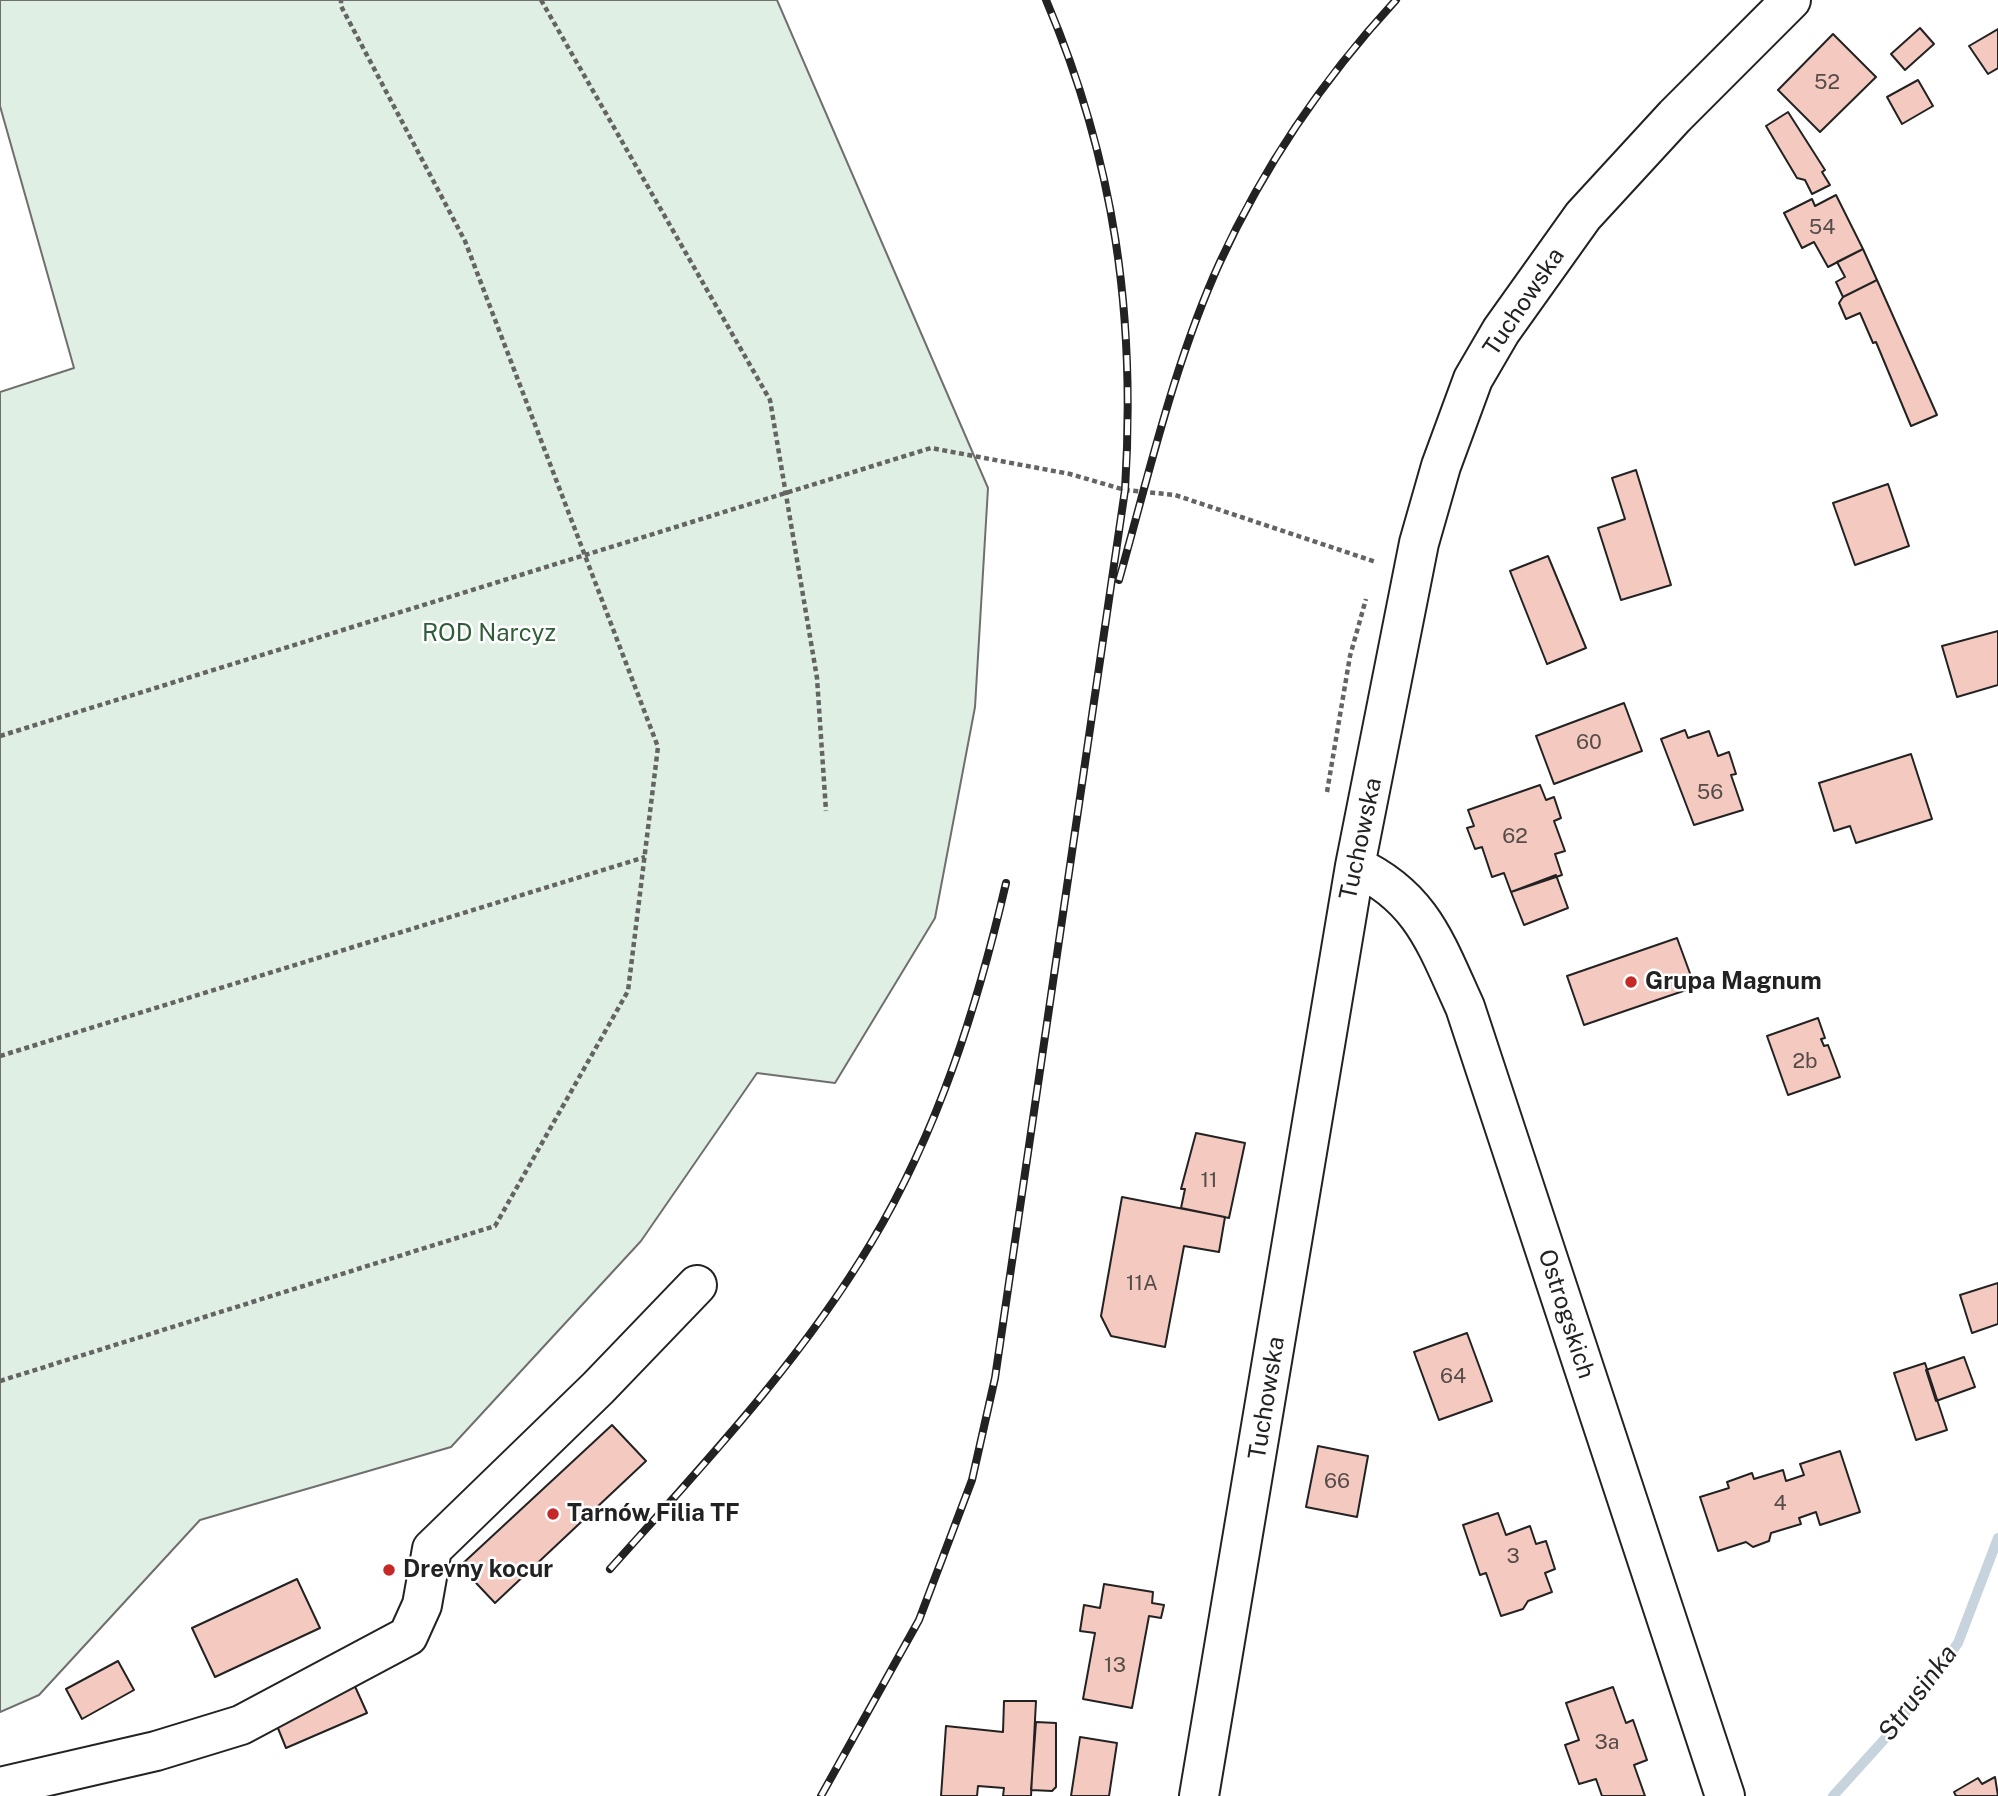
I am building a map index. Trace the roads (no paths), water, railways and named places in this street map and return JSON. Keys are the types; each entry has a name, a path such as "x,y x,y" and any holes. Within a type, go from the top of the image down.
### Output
{"street":[{"name":"Tuchowska","path":"1199,1796 1355,866 1413,575 1441,466 1473,379 1501,331 1583,216 1776,5"},
{"name":"Ostrogskich","path":"1355,866 1394,887 1429,928 1465,1007 1726,1796"},
{"path":"0,1787 156,1751 241,1725 408,1636 422,1605 432,1549 598,1388 697,1285"}],"waterway":[{"name":"Strusinka","path":"1833,1796 1891,1732 1958,1643 1998,1538"}],"railway":[{"path":"821,1796 919,1620 972,1480 995,1378 1125,490 1127,362 1115,240 1089,120 1070,60 1046,0"},
{"path":"1119,580 1189,339 1237,226 1276,157 1320,92 1396,0"},
{"path":"610,1569 714,1452 781,1371 813,1330 871,1243 916,1157 953,1068 982,976 1006,883"}],"place":[{"name":"Grupa Magnum","path":"1631,982"},
{"name":"Tarnów Filia TF","path":"553,1514"},
{"name":"Drevny kocur","path":"389,1570"}],"park label":[{"name":"ROD Narcyz","path":"489,634"}]}
